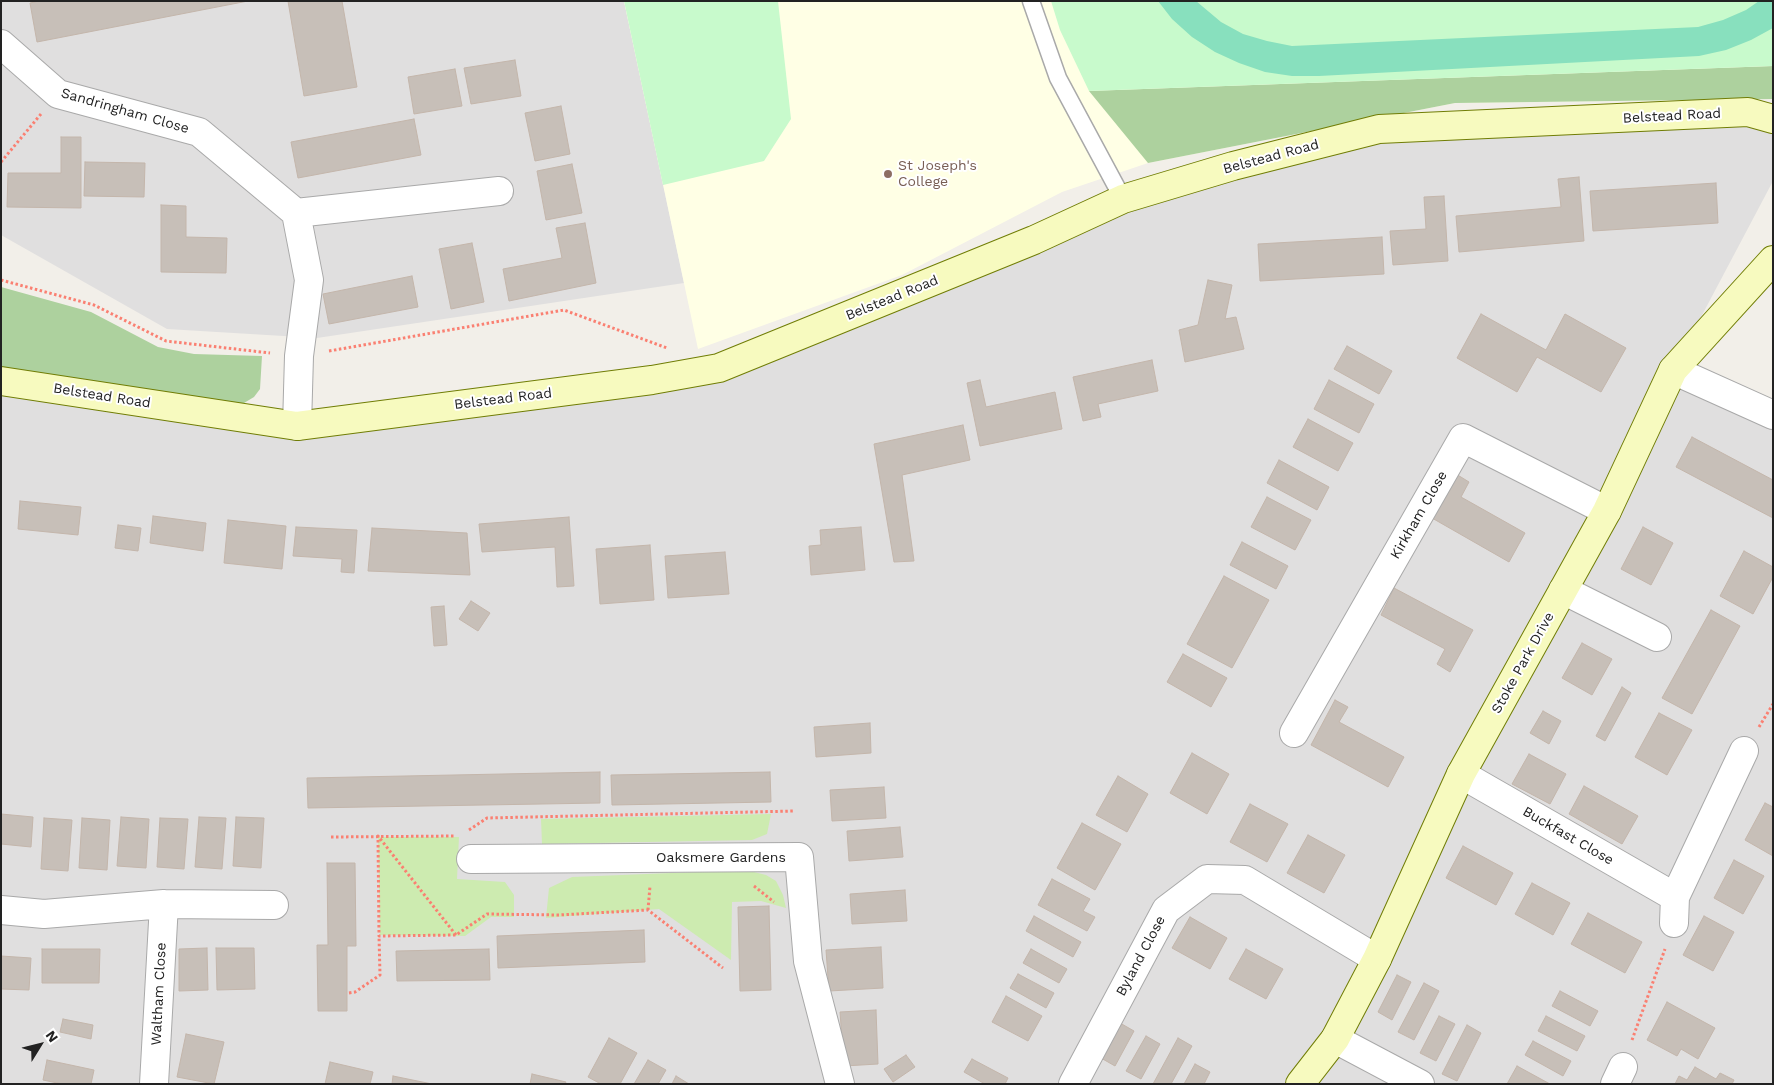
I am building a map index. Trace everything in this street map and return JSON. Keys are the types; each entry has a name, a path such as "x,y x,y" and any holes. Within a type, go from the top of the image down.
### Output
{"street":[{"name":"Sandringham Close","path":"1,44 58,94 199,132 296,213"},
{"name":"Belstead Road","path":"1,381 297,426 652,380 719,368 1034,240 1123,199 1233,166 1379,129 1748,112 1773,119"},
{"path":"297,426 299,356 309,280 296,213 499,191"},
{"name":"Stoke Park Drive","path":"1300,1084 1335,1039 1377,959 1461,774 1607,511 1673,370 1773,260"},
{"path":"1673,370 1773,415"},
{"name":"Kirkham Close","path":"1294,733 1463,438 1607,511"},
{"path":"1564,590 1657,637"},
{"path":"1675,910 1744,751"},
{"name":"Buckfast Close","path":"1461,774 1675,910"},
{"name":"Oaksmere Gardens","path":"466,847 799,857 808,961 840,1084"},
{"name":"Byland Close","path":"1073,1084 1166,910 1207,879 1245,880 1377,959"},
{"path":"1,910 44,914 164,904 274,905"},
{"name":"Waltham Close","path":"154,1084 164,904"},
{"path":"1335,1039 1420,1084"}],"lane":[{"path":"1031,1 1058,78 1123,199"}],"path":[{"path":"1,162 58,94"},
{"path":"1,280 94,305 166,341 299,356 564,310 674,351"},
{"path":"468,831 487,818 795,812"},
{"path":"332,836 378,836 466,847"},
{"path":"378,836 456,934"},
{"path":"349,993 355,992 380,975 378,836"},
{"path":"379,936 456,934 487,914 560,915 648,910 723,968"},
{"path":"1619,1075 1675,910"}],"shaded area":[{"path":"1,1 624,1 684,283 317,338 167,329 1,235"},
{"name":"St Joseph's College","path":"624,1 1773,1 1773,99 1455,103 1148,163 1062,192 902,275 698,349"},
{"path":"1773,119 1773,181 1673,370 1773,415 1773,1084 1,1084 1,381 297,426 652,380 1034,240 1379,129"}],"green space":[{"path":"624,1 778,1 791,119 764,161 663,185"},
{"path":"1051,1 1773,1 1773,66 1089,91 1060,30"},
{"path":"1158,1 1196,1 1221,22 1243,34 1292,46 1698,27 1723,20 1746,10 1759,1 1773,1 1773,28 1751,40 1726,50 1699,56 1292,76 1265,72 1215,52 1192,37 1172,19"},
{"path":"1773,66 1773,99 1455,103 1148,163 1089,91"},
{"path":"1,287 91,312 158,347 194,354 262,356 260,389 254,397 244,403 244,413 1,383"},
{"path":"771,814 767,834 752,840 542,844 541,819"},
{"path":"378,837 459,837 457,879 505,882 514,895 514,917 491,917 465,936 380,935"},
{"path":"746,870 766,875 776,881 783,895 786,908 761,901 732,902 731,960 659,909 546,918 549,888 572,877"}],"building":[{"path":"39,1 248,1 37,42 30,3"},
{"path":"288,1 342,1 357,87 304,96"},
{"path":"515,60 521,96 471,104 464,68"},
{"path":"455,69 462,106 414,114 408,77"},
{"path":"561,106 570,154 535,161 525,113"},
{"path":"414,119 421,155 298,178 291,142"},
{"path":"61,137 81,137 81,208 7,207 8,173 61,173"},
{"path":"85,162 145,163 144,197 84,196"},
{"path":"572,164 582,213 546,220 537,171"},
{"path":"1579,177 1584,241 1459,252 1456,216 1561,207 1558,179"},
{"path":"1716,183 1718,223 1593,231 1590,191"},
{"path":"1444,196 1448,261 1393,265 1390,231 1426,229 1424,197"},
{"path":"161,205 186,206 186,237 227,238 226,273 161,272"},
{"path":"585,223 596,283 509,301 503,269 562,258 556,228"},
{"path":"1382,237 1384,274 1260,281 1258,244"},
{"path":"472,243 484,302 451,309 439,249"},
{"path":"412,276 418,307 329,324 323,294"},
{"path":"1208,280 1232,285 1225,319 1236,317 1244,349 1185,362 1179,330 1198,325"},
{"path":"1481,314 1546,350 1565,314 1626,348 1601,392 1537,357 1517,392 1457,358"},
{"path":"1347,346 1392,371 1379,394 1334,369"},
{"path":"1152,360 1158,391 1098,404 1101,417 1083,421 1073,377"},
{"path":"980,380 986,407 1055,392 1062,429 980,446 967,383"},
{"path":"1329,380 1374,404 1359,433 1314,409"},
{"path":"1308,419 1353,443 1338,471 1293,447"},
{"path":"963,425 970,460 902,475 914,561 894,562 874,444"},
{"path":"1692,437 1773,480 1773,518 1676,467"},
{"path":"1279,460 1329,487 1317,510 1267,483"},
{"path":"1456,474 1469,482 1461,497 1525,533 1509,562 1432,518"},
{"path":"1267,497 1311,520 1295,550 1251,527"},
{"path":"20,501 81,507 78,535 18,529"},
{"path":"153,516 206,523 203,551 150,543"},
{"path":"569,517 574,586 557,587 555,547 482,552 479,524"},
{"path":"228,520 286,526 282,569 224,563"},
{"path":"118,525 141,528 138,551 115,548"},
{"path":"296,527 357,530 354,573 341,572 342,559 293,556"},
{"path":"861,527 865,570 811,575 809,546 821,545 820,530"},
{"path":"1643,527 1673,543 1651,585 1621,569"},
{"path":"372,528 467,533 470,575 368,571"},
{"path":"1242,542 1288,566 1276,589 1230,565"},
{"path":"650,545 654,600 600,604 596,549"},
{"path":"1744,551 1773,567 1773,577 1753,614 1720,596"},
{"path":"725,552 729,594 668,598 665,556"},
{"path":"1224,576 1269,600 1232,668 1187,644"},
{"path":"1394,588 1473,630 1450,672 1437,664 1445,649 1381,615"},
{"path":"471,601 490,613 478,631 459,619"},
{"path":"444,606 447,645 434,646 431,607"},
{"path":"1711,610 1740,626 1692,714 1662,698"},
{"path":"1582,643 1612,659 1592,695 1562,678"},
{"path":"1183,654 1227,678 1211,707 1167,682"},
{"path":"1622,687 1631,693 1605,741 1596,736"},
{"path":"1335,700 1348,707 1339,722 1404,757 1388,787 1311,745"},
{"path":"1543,711 1561,721 1549,744 1530,733"},
{"path":"1659,713 1692,730 1667,775 1635,757"},
{"path":"870,723 871,753 816,757 814,727"},
{"path":"1192,753 1229,774 1207,814 1170,793"},
{"path":"1529,754 1566,774 1550,804 1512,784"},
{"path":"600,772 600,803 308,808 307,778"},
{"path":"770,772 771,802 612,805 611,775"},
{"path":"1118,776 1148,794 1127,832 1096,815"},
{"path":"1584,786 1638,816 1622,844 1569,814"},
{"path":"884,787 886,818 832,821 830,790"},
{"path":"1765,803 1773,807 1773,856 1745,840"},
{"path":"1250,804 1288,824 1267,862 1230,842"},
{"path":"1,814 33,817 31,847 1,844"},
{"path":"121,817 149,819 146,868 117,866"},
{"path":"199,817 226,818 222,869 195,867"},
{"path":"236,817 264,818 261,868 233,866"},
{"path":"44,818 72,820 68,871 41,869"},
{"path":"82,818 110,820 107,870 79,868"},
{"path":"160,818 188,819 184,869 157,867"},
{"path":"1082,823 1121,844 1095,890 1057,868"},
{"path":"900,827 903,857 849,861 847,831"},
{"path":"1308,835 1345,855 1324,893 1287,873"},
{"path":"1463,846 1513,873 1496,905 1446,878"},
{"path":"1734,860 1764,876 1743,914 1714,898"},
{"path":"327,863 355,863 356,946 347,946 347,1011 318,1011 317,945 328,945"},
{"path":"1052,879 1090,899 1083,911 1095,917 1087,931 1038,905"},
{"path":"1532,883 1570,903 1553,935 1515,914"},
{"path":"905,890 907,921 852,924 850,894"},
{"path":"769,906 771,990 740,991 738,907"},
{"path":"1588,913 1642,942 1625,973 1571,944"},
{"path":"1034,916 1081,942 1073,957 1026,931"},
{"path":"1704,916 1734,932 1713,971 1683,955"},
{"path":"1190,917 1227,938 1210,969 1172,948"},
{"path":"644,930 645,962 498,968 497,936"},
{"path":"881,947 883,988 829,991 826,950"},
{"path":"207,948 208,990 179,991 179,949"},
{"path":"216,948 254,948 255,989 217,990"},
{"path":"42,949 100,949 99,983 42,983"},
{"path":"489,949 490,980 397,981 396,951"},
{"path":"1031,949 1067,969 1059,983 1023,963"},
{"path":"1246,949 1283,969 1266,999 1229,979"},
{"path":"1,956 31,958 29,990 1,989"},
{"path":"1018,974 1054,993 1046,1008 1010,988"},
{"path":"1397,975 1411,982 1392,1020 1378,1012"},
{"path":"1424,983 1439,991 1414,1040 1398,1032"},
{"path":"1560,991 1598,1011 1590,1026 1552,1006"},
{"path":"1006,996 1042,1016 1028,1041 992,1022"},
{"path":"1667,1002 1715,1028 1698,1059 1681,1049 1677,1056 1647,1040"},
{"path":"876,1010 878,1064 844,1066 840,1012"},
{"path":"1439,1016 1455,1024 1436,1061 1420,1053"},
{"path":"1546,1016 1585,1036 1577,1051 1538,1031"},
{"path":"63,1019 93,1025 91,1039 60,1032"},
{"path":"1120,1023 1134,1031 1115,1066 1101,1058"},
{"path":"1467,1025 1481,1033 1457,1081 1442,1074"},
{"path":"186,1034 224,1042 214,1084 177,1077"},
{"path":"1146,1036 1160,1044 1141,1079 1126,1071"},
{"path":"609,1038 637,1053 620,1084 601,1084 588,1077"},
{"path":"1178,1038 1192,1046 1171,1084 1153,1084"},
{"path":"1533,1041 1571,1061 1563,1076 1525,1055"},
{"path":"906,1055 915,1067 893,1082 884,1069"},
{"path":"972,1059 1008,1078 1005,1084 985,1084 964,1072"},
{"path":"47,1060 94,1070 91,1084 62,1084 43,1080"},
{"path":"648,1060 666,1070 658,1084 634,1084"},
{"path":"330,1062 373,1072 370,1084 325,1084"},
{"path":"1195,1064 1210,1072 1204,1084 1184,1084"},
{"path":"1517,1066 1550,1084 1507,1084"},
{"path":"1695,1067 1716,1079 1720,1073 1734,1080 1732,1084 1675,1084 1679,1076 1687,1080"},
{"path":"532,1074 566,1082 565,1084 530,1084"},
{"path":"393,1076 432,1084 392,1084"},
{"path":"676,1076 689,1084 672,1084"}],"place":[{"name":"St Joseph's College","path":"888,174"}]}
